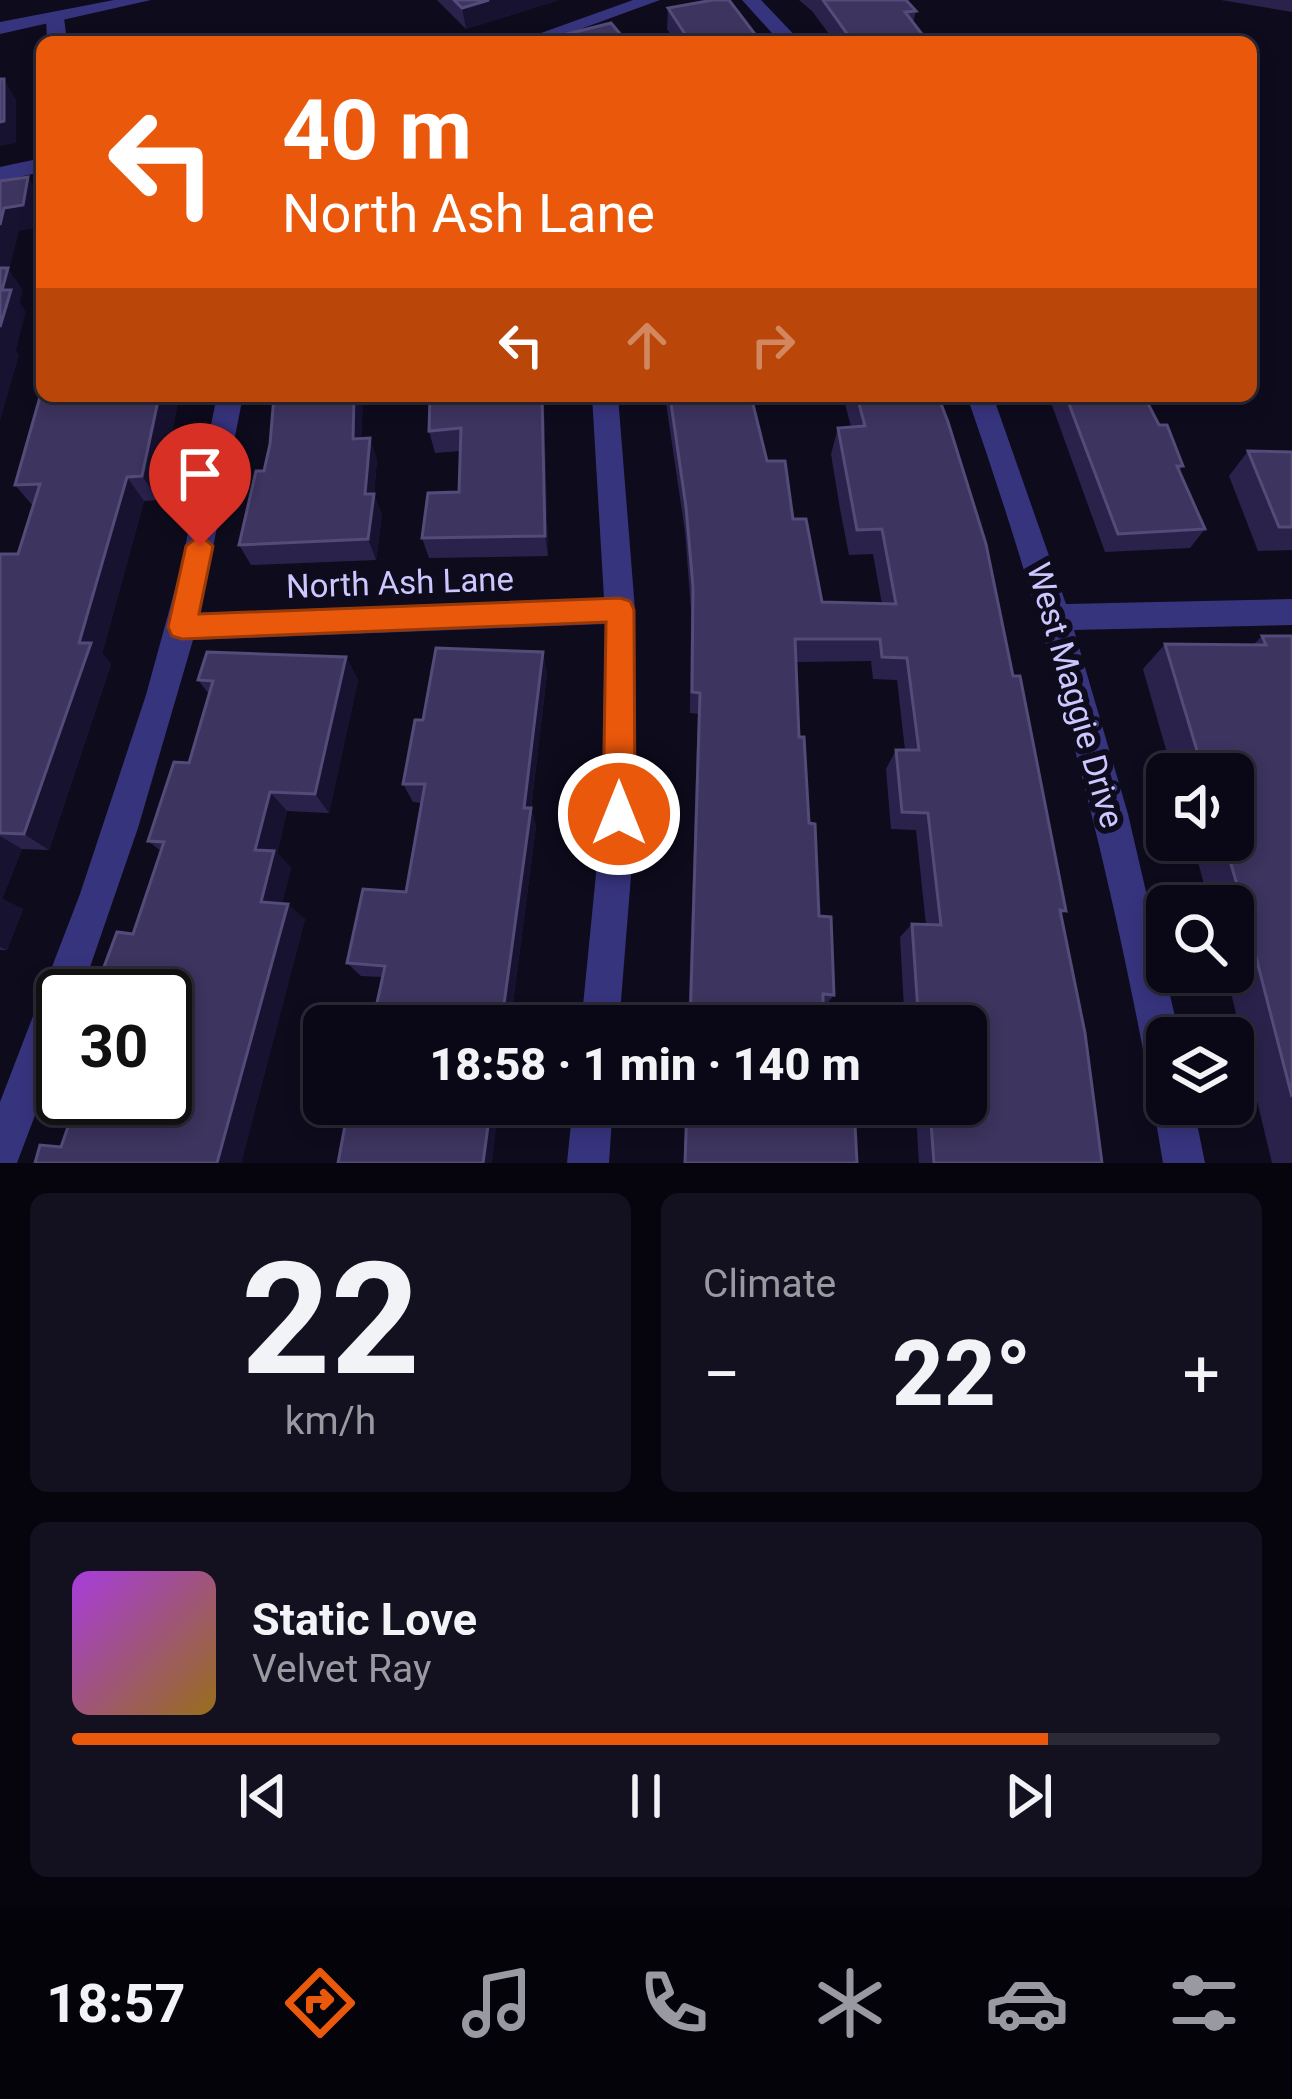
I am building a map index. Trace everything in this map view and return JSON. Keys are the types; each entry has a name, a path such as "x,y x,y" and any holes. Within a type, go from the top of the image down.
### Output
{"street":[{"path":"0,28 142,0"},
{"path":"544,36 651,0"},
{"path":"751,0 785,36"},
{"path":"55,18 56,36"},
{"path":"0,174 36,166"},
{"path":"0,1154 74,964 182,627 229,402"},
{"path":"602,1005 619,814 620,610 605,402"},
{"name":"West Maggie Drive","path":"982,402 1028,524 1118,837 1156,1017"},
{"name":"North Ash Lane","path":"182,627 620,610"},
{"path":"1054,616 1292,612"},
{"path":"588,1163 591,1125"},
{"path":"1177,1125 1184,1163"}],"building":[{"path":"454,0 489,0 462,8"},
{"path":"729,0 756,36 686,36 668,8"},
{"path":"823,0 906,0 916,11 905,12 923,36 849,36"},
{"path":"611,23 622,36 559,36"},
{"path":"0,79 4,79 4,121 0,122"},
{"path":"28,177 23,205 4,208 0,225 0,181"},
{"path":"0,268 8,268 2,290 11,290 0,327"},
{"path":"39,402 158,402 142,476 127,477 79,643 91,643 24,834 0,833 0,554 18,554 40,484 15,485"},
{"path":"274,402 354,402 353,439 370,438 365,494 374,494 368,539 239,545 256,471 264,471"},
{"path":"430,402 542,402 545,536 422,538 428,493 459,492 461,428 429,431"},
{"path":"671,402 752,402 767,461 785,461 793,519 806,519 822,602 896,604 882,529 857,530 838,428 865,426 859,402 940,402 986,544 1013,676 1020,676 1066,911 1060,910 1085,1033 1102,1163 934,1163 931,1125 987,1125 987,1005 918,1005 912,924 941,925 928,813 902,812 896,750 919,750 907,658 882,657 880,639 795,639 799,737 804,737 809,823 815,824 819,916 831,917 834,995 823,994 823,1005 691,1005 700,693 692,692 693,587"},
{"path":"1068,402 1147,402 1159,425 1167,425 1183,466 1177,466 1205,529 1118,534"},
{"path":"1248,451 1292,452 1292,527 1279,527"},
{"path":"1262,636 1292,636 1292,1097 1254,949 1254,885 1237,885 1230,861 1254,861 1254,753 1198,753 1165,644 1266,645"},
{"path":"436,648 543,652 524,808 531,808 504,1005 377,1005 385,966 347,963 363,889 406,892 425,784 403,784 415,720 423,720"},
{"path":"207,652 346,657 315,794 270,792 255,850 274,851 261,902 288,904 217,1163 35,1163 40,1145 61,1147 69,1125 192,1125 192,969 104,967 117,932 133,934 164,842 148,841 174,762 189,763 213,681 198,680"},
{"path":"345,1125 488,1125 483,1163 338,1163"},
{"path":"686,1125 855,1125 857,1163 685,1163"}],"route":[{"path":"200,546 182,627 620,610 619,814"}]}
